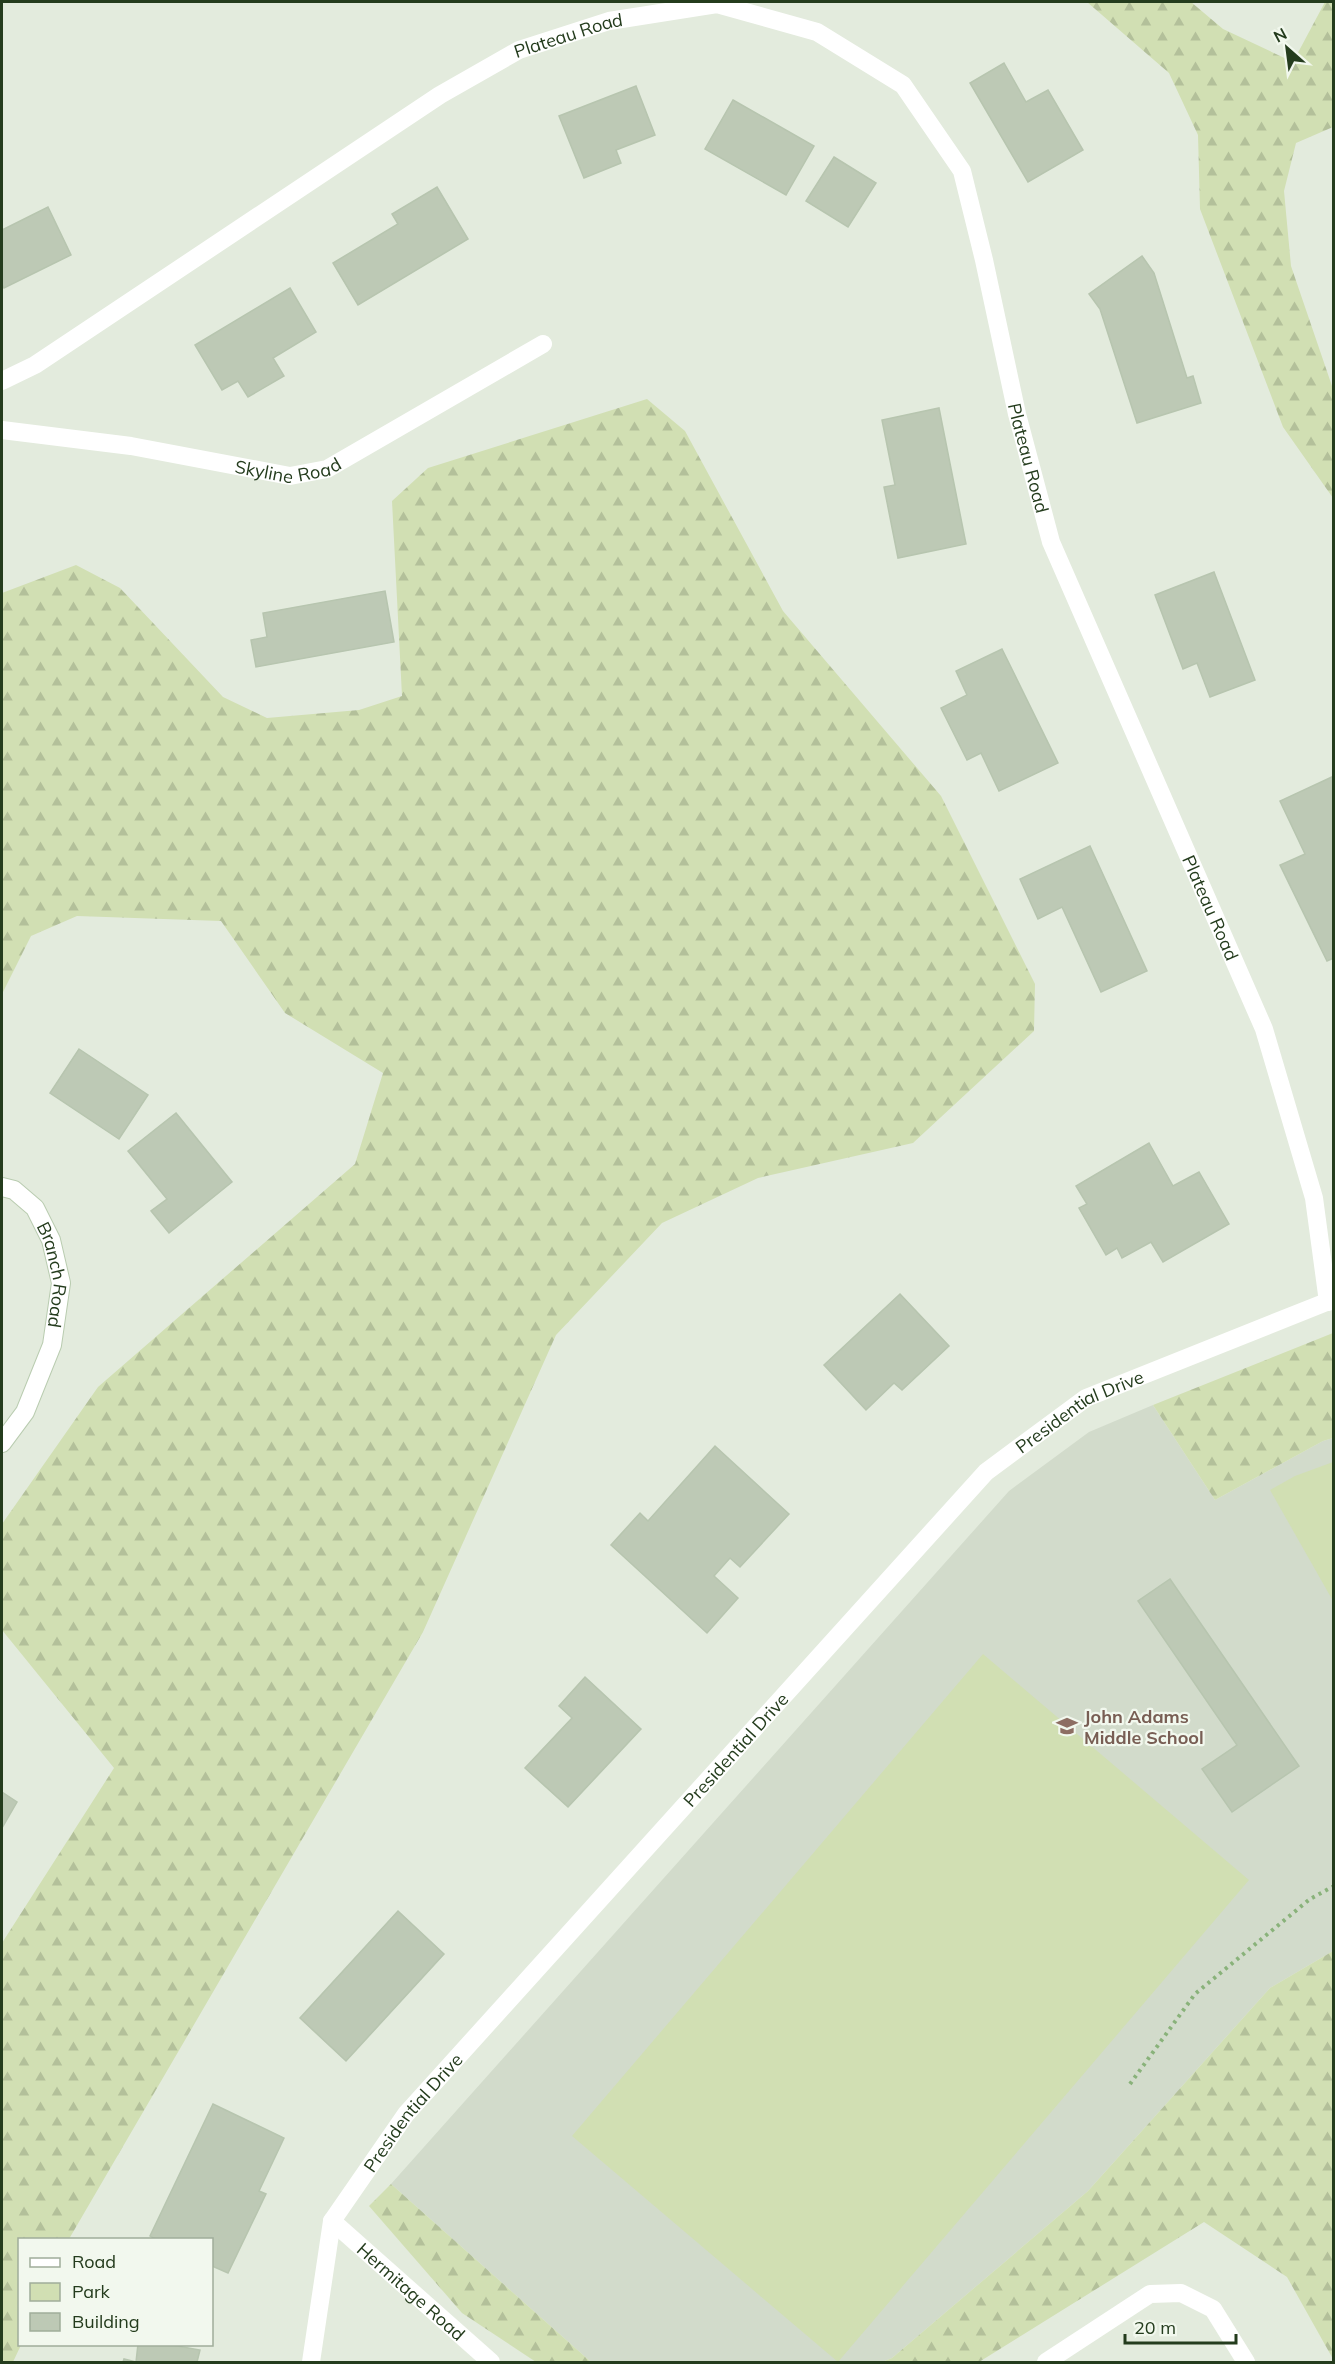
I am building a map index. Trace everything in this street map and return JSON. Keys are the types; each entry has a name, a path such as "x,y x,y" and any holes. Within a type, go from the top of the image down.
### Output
{"street":[{"name":"Plateau Road","path":"2,381 35,365 440,95 519,50 564,35 609,21 717,4 817,32 903,85 962,171 984,260 1017,414 1051,542 1264,1029 1314,1198 1331,1301"},
{"name":"Skyline Road","path":"2,430 131,446 290,476 327,469 543,344"},
{"name":"Branch Road","path":"2,1187 14,1191 35,1208 51,1240 61,1283 52,1345 25,1412 2,1443"},
{"name":"Presidential Drive","path":"311,2362 332,2221 406,2114 986,1472 1086,1398 1331,1301"},
{"name":"Hermitage Road","path":"332,2221 491,2362"},
{"path":"1046,2362 1150,2294 1181,2293 1213,2309 1246,2362"}],"path":[{"path":"1130,2084 1195,1994 1310,1899 1334,1886"}],"shaded area":[{"name":"John Adams Middle School","path":"1153,1405 1215,1500 1323,1441 1333,1438 1333,1951 1270,1988 1088,2191 892,2358 882,2362 591,2362 391,2184 1009,1491 1089,1432"}],"green space":[{"path":"1087,2 1191,2 1223,29 1293,62 1325,2 1333,2 1333,127 1296,143 1284,191 1291,266 1333,389 1333,498 1283,427 1200,209 1198,135 1169,73"},
{"path":"647,399 685,431 783,611 941,796 1035,984 1034,1031 913,1143 758,1178 662,1223 556,1335 423,1632 70,2238 18,2238 18,2346 21,2346 13,2362 2,2362 2,1943 114,1768 2,1630 2,1524 98,1387 355,1164 383,1073 285,1013 221,921 77,916 31,936 2,994 2,593 76,565 120,588 223,697 267,718 359,710 402,696 392,501 428,468"},
{"path":"1333,1333 1333,1438 1323,1441 1215,1500 1153,1405"},
{"path":"1334,1462 1333,1601 1270,1490 1295,1476"},
{"path":"983,1654 1249,1880 838,2362 572,2136"},
{"path":"1333,1951 1333,2359 1287,2277 1204,2222 979,2362 882,2362 892,2358 1088,2191 1270,1988"},
{"path":"391,2184 591,2362 536,2362 462,2313 369,2206"}],"building":[{"path":"1004,63 1026,102 1048,90 1083,150 1028,182 970,83"},
{"path":"636,86 655,135 616,150 621,163 584,178 559,116"},
{"path":"733,100 814,146 786,195 705,149"},
{"path":"834,157 876,183 848,227 806,201"},
{"path":"437,187 468,239 358,305 333,263 398,224 392,214"},
{"path":"48,207 71,255 4,288 2,284 2,230"},
{"path":"1142,256 1154,273 1187,378 1193,376 1201,403 1137,423 1100,309 1089,294"},
{"path":"290,288 316,332 273,358 284,376 248,397 238,381 222,390 195,345"},
{"path":"939,408 966,544 898,558 884,487 895,485 882,420"},
{"path":"1214,572 1255,680 1210,697 1197,663 1183,669 1155,595"},
{"path":"385,591 394,642 256,667 251,640 267,637 263,613"},
{"path":"1002,649 1058,763 999,791 981,753 967,760 941,708 967,695 956,671"},
{"path":"1334,776 1334,958 1327,961 1280,865 1305,854 1280,801"},
{"path":"1090,846 1147,971 1101,992 1062,907 1038,919 1020,879"},
{"path":"79,1049 148,1095 119,1139 50,1093"},
{"path":"176,1113 232,1182 169,1233 151,1211 167,1199 128,1151"},
{"path":"1149,1143 1173,1186 1199,1172 1229,1224 1163,1262 1151,1242 1122,1258 1117,1248 1106,1255 1079,1208 1087,1204 1076,1186"},
{"path":"900,1294 949,1346 902,1390 894,1383 866,1410 824,1365"},
{"path":"715,1446 789,1514 740,1567 730,1558 714,1576 738,1598 707,1633 611,1545 640,1513 648,1521"},
{"path":"1170,1579 1299,1766 1232,1812 1202,1769 1237,1745 1138,1601"},
{"path":"585,1677 641,1729 568,1807 525,1768 572,1718 559,1706"},
{"path":"2,1792 17,1802 2,1828"},
{"path":"398,1911 444,1954 346,2061 300,2018"},
{"path":"213,2104 284,2138 259,2191 266,2194 228,2273 213,2266 213,2238 154,2238 150,2236"},
{"path":"138,2346 177,2346 200,2350 197,2362 136,2362"}],"place":[{"name":"John Adams Middle School","path":"1067,1726"}]}
